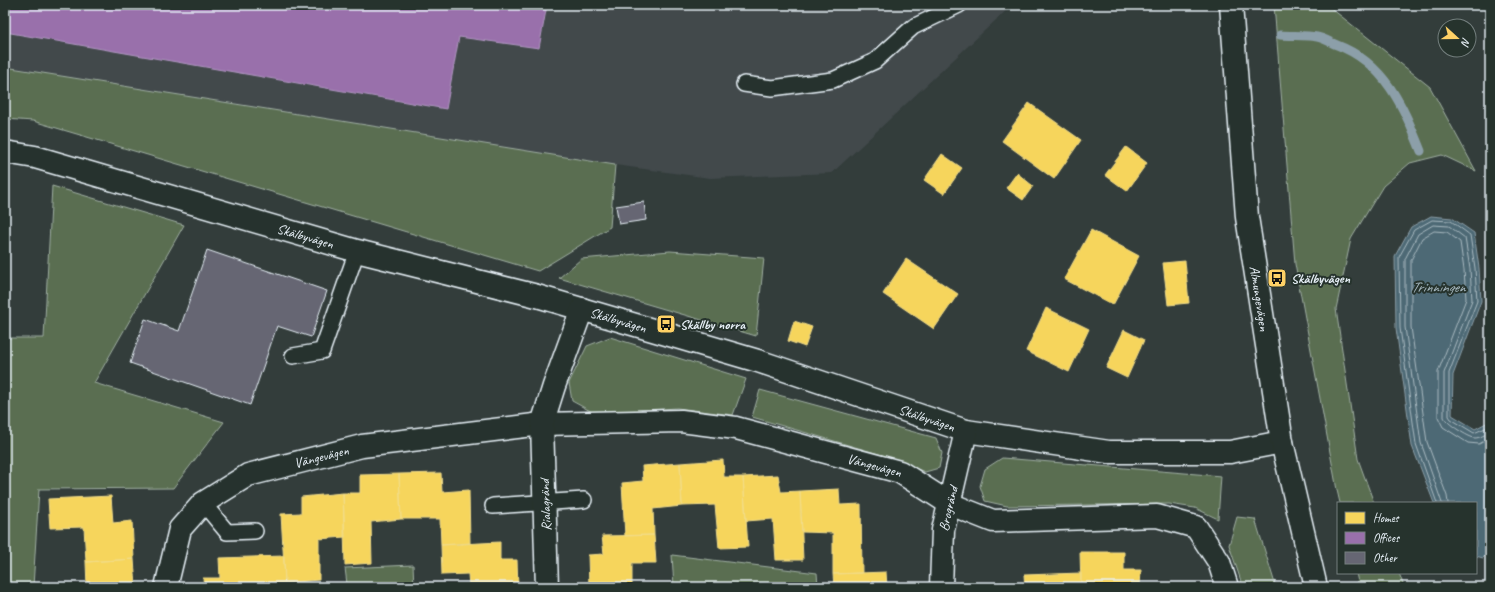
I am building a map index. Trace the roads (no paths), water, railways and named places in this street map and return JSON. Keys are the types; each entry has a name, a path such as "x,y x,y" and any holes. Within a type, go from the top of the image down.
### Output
{"street":[{"name":"Almungevägen","path":"1231,5 1247,217 1282,442 1316,587"},
{"name":"Skälbyvägen","path":"5,152 35,157 357,251 582,309 758,361 966,431 1109,452 1230,452 1282,442"},
{"path":"542,424 582,309"},
{"name":"Vängevägen","path":"166,587 180,529 203,503 248,475 362,446 542,424 682,421 736,428 900,472 950,504 993,521 1157,516 1196,527 1219,562 1228,587"},
{"name":"Rialagränd","path":"542,424 547,587"},
{"name":"Brogränd","path":"941,587 943,530 966,431"}],"lane":[{"path":"744,84 772,88 833,80 875,61 913,27 959,5"},
{"path":"294,356 322,351 357,251"},
{"path":"493,506 584,500"},
{"path":"203,503 227,532 256,531"}],"water":[{"name":"Trinningen","path":"1431,216 1452,218 1474,233 1479,268 1481,301 1453,375 1452,415 1475,429 1490,421 1490,551 1483,558 1477,556 1477,502 1434,502 1412,446 1396,328 1395,256 1411,227"}],"waterway":[{"path":"1280,35 1322,38 1354,53 1368,63 1380,75 1399,102 1421,151"}],"place":[{"name":"Skälbyvägen","path":"1277,278"},
{"name":"Skällby norra","path":"666,324"}]}
